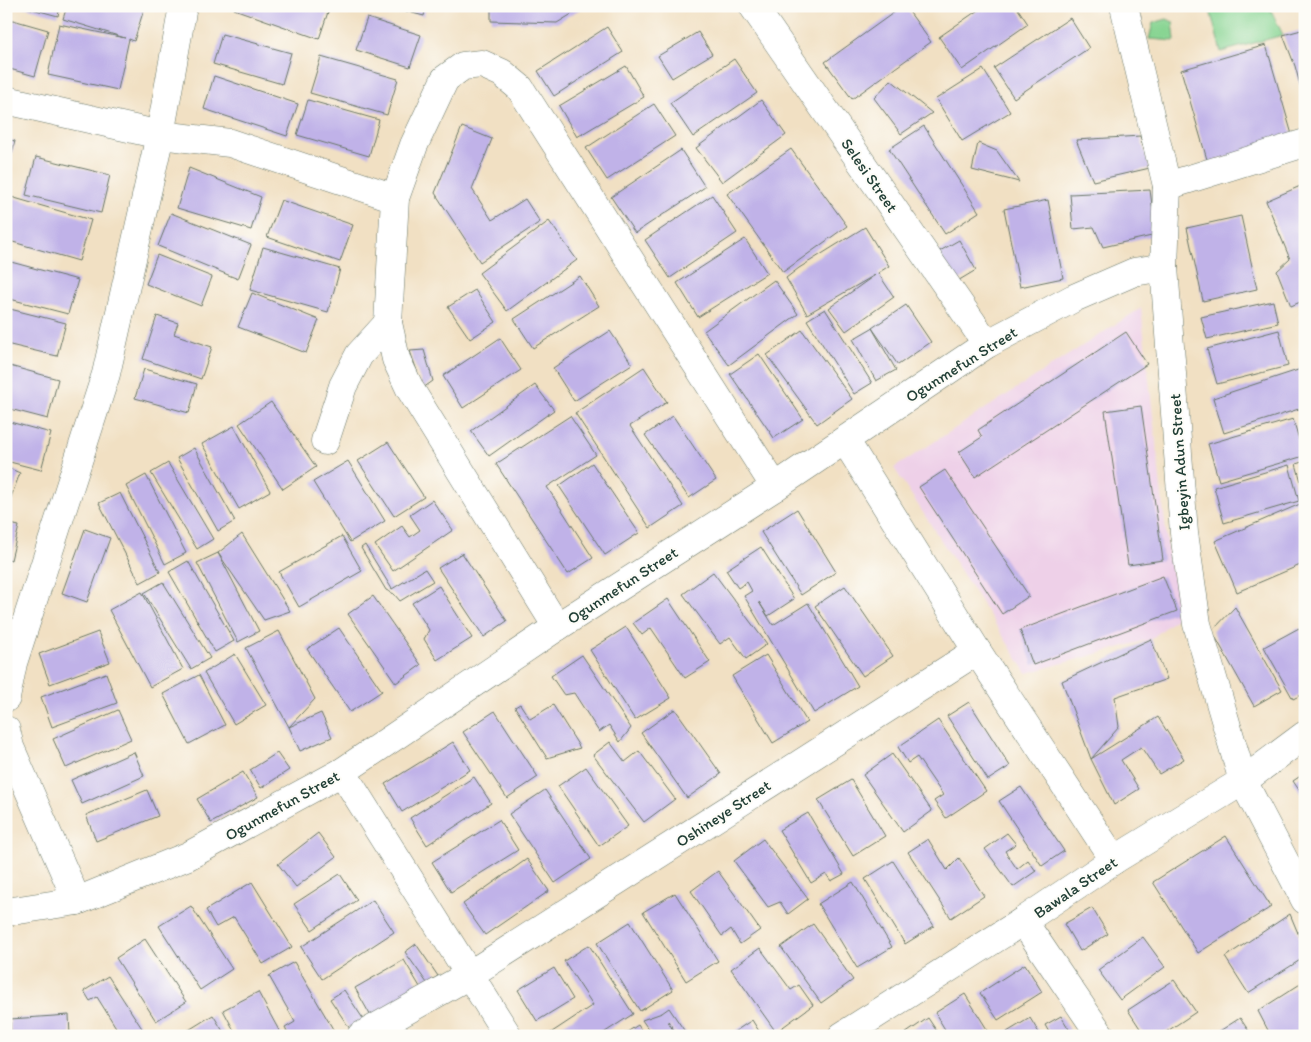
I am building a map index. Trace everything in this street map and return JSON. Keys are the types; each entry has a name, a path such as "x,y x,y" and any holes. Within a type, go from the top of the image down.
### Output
{"street":[{"path":"6,698 10,662 106,374 160,135 183,6"},
{"name":"Selesi Street","path":"753,6 987,344"},
{"name":"Igbeyin Adun Street","path":"1124,6 1167,186 1164,267 1184,533 1197,624 1242,781 1305,900"},
{"path":"557,627 410,389 396,359 388,323 395,198 414,145 445,79 463,66 482,64 502,73 520,88 775,487"},
{"path":"6,100 160,135 230,143 395,198"},
{"path":"1167,186 1305,143"},
{"name":"Ogunmefun Street","path":"6,912 78,901 188,856 342,772 557,627 775,487 987,344 1074,298 1134,272 1164,267"},
{"path":"325,440 343,386 359,355 388,323"},
{"path":"845,440 976,651 1114,860"},
{"name":"Oshineye Street","path":"361,1036 469,975 976,651"},
{"path":"6,730 10,747 78,901"},
{"name":"Bawala Street","path":"842,1036 1023,921 1114,860 1242,781 1305,735"},
{"path":"342,772 508,1036"},
{"path":"1023,921 1101,1036"}],"shaded area":[{"path":"1141,308 1168,551 1182,614 1151,639 1027,673 894,468"}],"green space":[{"path":"1209,6 1269,6 1283,35 1221,52"},
{"path":"1167,19 1173,22 1175,41 1149,39 1153,23"}],"building":[{"path":"21,6 60,6 58,16"},
{"path":"67,6 145,6 134,41 129,39 118,90 48,75 59,24 125,38 63,19"},
{"path":"235,6 330,6 319,39 234,9"},
{"path":"385,6 426,6 424,16"},
{"path":"491,6 585,6 557,23 491,21"},
{"path":"905,6 931,42 852,99 825,62"},
{"path":"984,6 1016,6 1028,24 962,70 939,37"},
{"path":"6,18 48,30 35,76 6,68"},
{"path":"367,18 421,35 410,67 356,50"},
{"path":"1070,18 1089,48 1014,98 994,68"},
{"path":"607,27 623,52 554,96 538,71"},
{"path":"1305,29 1304,99 1295,66 1283,35"},
{"path":"698,32 712,54 672,78 658,56"},
{"path":"222,34 291,53 282,84 213,64"},
{"path":"1266,45 1293,138 1208,163 1181,70"},
{"path":"321,57 398,79 387,115 310,93"},
{"path":"734,59 757,93 693,137 670,103"},
{"path":"626,66 644,97 577,137 559,106"},
{"path":"983,69 1010,112 962,141 936,99"},
{"path":"214,76 298,104 287,136 204,109"},
{"path":"891,80 932,113 901,134 874,98"},
{"path":"308,100 379,120 369,156 297,135"},
{"path":"761,100 786,135 722,182 696,148"},
{"path":"654,104 675,136 607,180 586,148"},
{"path":"924,126 979,212 945,234 889,149"},
{"path":"462,127 492,139 472,189 492,220 525,199 540,222 480,262 435,193"},
{"path":"1140,136 1150,168 1093,181 1076,140"},
{"path":"6,139 15,141 7,172 6,172"},
{"path":"978,143 997,151 1019,182 972,170"},
{"path":"791,149 847,226 783,272 727,194"},
{"path":"681,150 705,187 635,233 611,197"},
{"path":"36,157 110,175 101,213 26,195"},
{"path":"189,168 261,197 251,230 177,208"},
{"path":"1305,184 1305,300 1291,306 1277,271 1290,259 1266,201"},
{"path":"1150,190 1156,235 1103,247 1094,227 1073,229 1070,194"},
{"path":"712,195 737,233 670,278 645,240"},
{"path":"11,197 91,220 79,261 6,240 6,212"},
{"path":"281,200 353,225 340,262 267,237"},
{"path":"1048,200 1063,278 1020,287 1004,209"},
{"path":"171,213 251,245 238,279 158,246"},
{"path":"1241,216 1257,289 1203,301 1187,228"},
{"path":"549,221 577,260 507,311 479,273"},
{"path":"865,227 889,266 878,273 894,297 846,331 829,308 875,275 807,314 786,278"},
{"path":"745,239 767,273 698,317 677,283"},
{"path":"959,240 976,270 951,285 933,255"},
{"path":"263,247 340,269 328,312 250,290"},
{"path":"157,255 212,277 201,306 146,284"},
{"path":"11,262 78,280 68,314 6,298 6,279"},
{"path":"580,276 599,306 533,348 514,319"},
{"path":"774,280 798,314 729,365 704,331"},
{"path":"475,290 496,322 470,339 448,307"},
{"path":"252,293 319,320 306,353 238,327"},
{"path":"1273,301 1278,323 1207,339 1201,317"},
{"path":"906,305 931,342 898,365 872,328"},
{"path":"6,308 66,323 57,356 6,344"},
{"path":"825,309 872,383 854,394 807,320"},
{"path":"157,316 178,323 174,334 212,347 201,379 143,359"},
{"path":"872,328 896,370 876,381 853,339"},
{"path":"802,330 852,399 817,424 767,355"},
{"path":"1279,330 1288,366 1217,384 1207,349"},
{"path":"610,331 632,364 574,401 553,368"},
{"path":"1126,332 1147,364 975,477 959,452 982,437 978,430"},
{"path":"500,338 521,370 463,408 443,376"},
{"path":"424,350 433,381 423,388 410,351"},
{"path":"759,354 803,419 774,438 730,374"},
{"path":"6,365 58,379 48,419 6,408"},
{"path":"644,367 667,402 630,426 683,506 650,528 575,413"},
{"path":"144,369 197,384 189,413 135,398"},
{"path":"1301,369 1305,379 1305,407 1224,433 1213,398"},
{"path":"535,385 554,410 489,456 471,431"},
{"path":"271,402 316,467 283,489 239,424"},
{"path":"1141,406 1163,560 1128,565 1105,411"},
{"path":"570,416 596,455 547,487 593,558 568,574 496,464"},
{"path":"673,416 716,480 689,498 645,435"},
{"path":"1293,419 1304,456 1219,481 1208,444"},
{"path":"6,421 51,433 41,470 6,461"},
{"path":"234,426 270,491 239,509 202,444"},
{"path":"388,442 424,497 394,516 358,461"},
{"path":"194,448 235,521 218,531 177,458"},
{"path":"348,461 385,521 350,542 313,482"},
{"path":"1305,461 1305,492 1304,492 1296,464"},
{"path":"168,463 213,539 197,549 151,473"},
{"path":"592,463 639,533 605,555 559,486"},
{"path":"1289,465 1299,501 1224,523 1214,487"},
{"path":"6,467 20,473 8,505 6,504"},
{"path":"945,470 1029,596 1002,614 919,487"},
{"path":"146,475 186,553 165,564 126,486"},
{"path":"120,493 160,572 140,583 99,503"},
{"path":"432,500 453,530 393,571 375,545 402,526 410,537 420,530 410,515"},
{"path":"1300,504 1305,516 1305,563 1237,592 1215,541"},
{"path":"797,509 836,572 801,595 761,532"},
{"path":"6,523 19,526 11,560 6,558"},
{"path":"85,529 110,538 87,602 62,593"},
{"path":"242,534 290,611 264,620 218,553"},
{"path":"342,536 362,571 299,607 279,572"},
{"path":"365,545 392,589 425,569 433,581 400,601 394,594 386,590 361,548"},
{"path":"761,547 794,599 768,616 759,602 773,625 808,603 858,686 814,713 744,596 752,591 747,582 738,588 726,570"},
{"path":"218,553 259,631 238,642 197,563"},
{"path":"462,553 507,621 484,637 438,568"},
{"path":"188,561 234,641 215,652 169,572"},
{"path":"713,572 767,644 746,659 730,637 720,644 683,594"},
{"path":"1163,576 1177,611 1033,665 1020,630"},
{"path":"163,582 210,658 191,669 144,593"},
{"path":"439,586 472,638 437,660 424,639 429,630 412,603"},
{"path":"845,586 893,656 863,676 815,606"},
{"path":"142,592 183,669 150,687 109,610"},
{"path":"373,596 421,665 396,683 348,614"},
{"path":"668,599 710,662 685,678 651,628 642,635 633,623"},
{"path":"1235,607 1282,690 1254,706 1212,631"},
{"path":"626,627 671,698 635,720 590,650"},
{"path":"339,628 382,691 350,712 307,649"},
{"path":"1299,628 1305,639 1305,693 1293,699 1264,647"},
{"path":"279,631 315,699 289,727 246,648"},
{"path":"98,632 110,662 50,684 39,654"},
{"path":"1151,639 1167,679 1115,697 1119,727 1091,759 1062,681"},
{"path":"235,654 266,705 234,724 204,673"},
{"path":"582,655 631,728 620,742 609,725 599,732 574,693 564,695 551,676"},
{"path":"766,655 807,722 773,743 732,676"},
{"path":"106,673 117,703 52,727 41,697"},
{"path":"199,675 225,725 189,744 163,694"},
{"path":"969,702 1010,766 988,780 947,716"},
{"path":"520,704 530,719 553,705 580,748 547,758 515,707"},
{"path":"675,709 721,774 687,798 641,733"},
{"path":"118,710 131,739 66,768 53,739"},
{"path":"495,711 538,777 507,798 463,732"},
{"path":"321,713 332,737 300,751 289,727"},
{"path":"1158,717 1184,759 1159,774 1141,747 1121,760 1139,789 1114,805 1091,759"},
{"path":"938,720 986,791 946,818 934,801 943,795 917,757 908,763 898,747"},
{"path":"453,742 470,770 402,812 385,784"},
{"path":"610,742 625,762 639,751 675,799 644,822 593,755"},
{"path":"134,752 144,776 82,804 71,780"},
{"path":"277,753 289,770 261,788 250,770"},
{"path":"892,754 932,811 903,832 863,775"},
{"path":"586,767 628,826 599,846 558,786"},
{"path":"243,772 258,797 211,823 197,799"},
{"path":"1305,773 1305,799 1293,781"},
{"path":"474,777 491,803 427,845 410,818"},
{"path":"851,780 885,836 853,856 818,800"},
{"path":"1021,787 1064,851 1042,866 999,801"},
{"path":"147,790 158,816 96,841 86,815"},
{"path":"545,790 591,859 555,883 509,814"},
{"path":"808,813 844,874 831,881 826,874 811,883 779,830"},
{"path":"499,820 518,850 451,892 432,862"},
{"path":"318,833 336,857 296,887 278,864"},
{"path":"1007,833 1016,844 1005,851 1017,869 1028,860 1036,871 1013,887 985,849"},
{"path":"1226,836 1271,907 1198,953 1153,882"},
{"path":"763,839 808,899 788,914 780,902 768,907 734,861"},
{"path":"928,839 947,870 959,858 984,896 951,918 908,852"},
{"path":"527,859 549,891 485,935 463,904"},
{"path":"893,861 934,926 905,944 865,879"},
{"path":"718,871 760,930 740,944 731,929 722,936 691,891"},
{"path":"340,874 357,900 312,930 294,904"},
{"path":"252,882 292,947 263,964 234,917 216,927 206,910"},
{"path":"853,882 892,947 857,968 818,904"},
{"path":"675,893 718,961 686,981 643,912"},
{"path":"373,900 394,932 322,979 301,947"},
{"path":"191,906 232,969 200,990 159,926"},
{"path":"1092,908 1108,934 1080,951 1064,924"},
{"path":"1290,914 1305,950 1305,957 1248,993 1225,957"},
{"path":"630,922 673,990 640,1011 597,943"},
{"path":"813,924 853,980 821,1003 781,947"},
{"path":"1143,937 1165,967 1120,1000 1098,970"},
{"path":"145,939 186,1002 156,1021 116,958"},
{"path":"416,944 438,976 427,983 405,952"},
{"path":"589,945 633,1014 599,1036 546,1036 593,1005 564,961"},
{"path":"760,948 791,990 799,985 813,1005 776,1032 731,969"},
{"path":"404,960 423,992 373,1020 355,988"},
{"path":"294,962 337,1036 289,1036 285,1028 295,1022 269,976"},
{"path":"1025,964 1042,992 998,1020 980,993"},
{"path":"554,968 573,999 537,1021 518,990"},
{"path":"108,976 145,1033 142,1036 114,1036 117,1029 97,997 90,1001 84,991"},
{"path":"1174,980 1196,1012 1160,1036 1145,1036 1128,1010"},
{"path":"1305,981 1305,1027 1292,1036 1271,1036 1258,1011"},
{"path":"344,990 366,1023 352,1032 330,999"},
{"path":"258,992 282,1036 237,1036 223,1010"},
{"path":"965,994 990,1034 988,1036 949,1036 935,1013"},
{"path":"669,1008 688,1036 678,1036 668,1021 676,1036 653,1036 642,1020 662,1013"},
{"path":"69,1015 70,1036 11,1036 10,1019"},
{"path":"213,1015 226,1036 179,1036"},
{"path":"1061,1016 1073,1036 1051,1036 1045,1025"},
{"path":"928,1018 940,1036 902,1036"},
{"path":"1030,1018 1041,1036 1009,1036 1007,1032"},
{"path":"1240,1018 1252,1036 1212,1036"},
{"path":"752,1020 762,1036 728,1036"},
{"path":"638,1025 645,1036 621,1036"}]}
